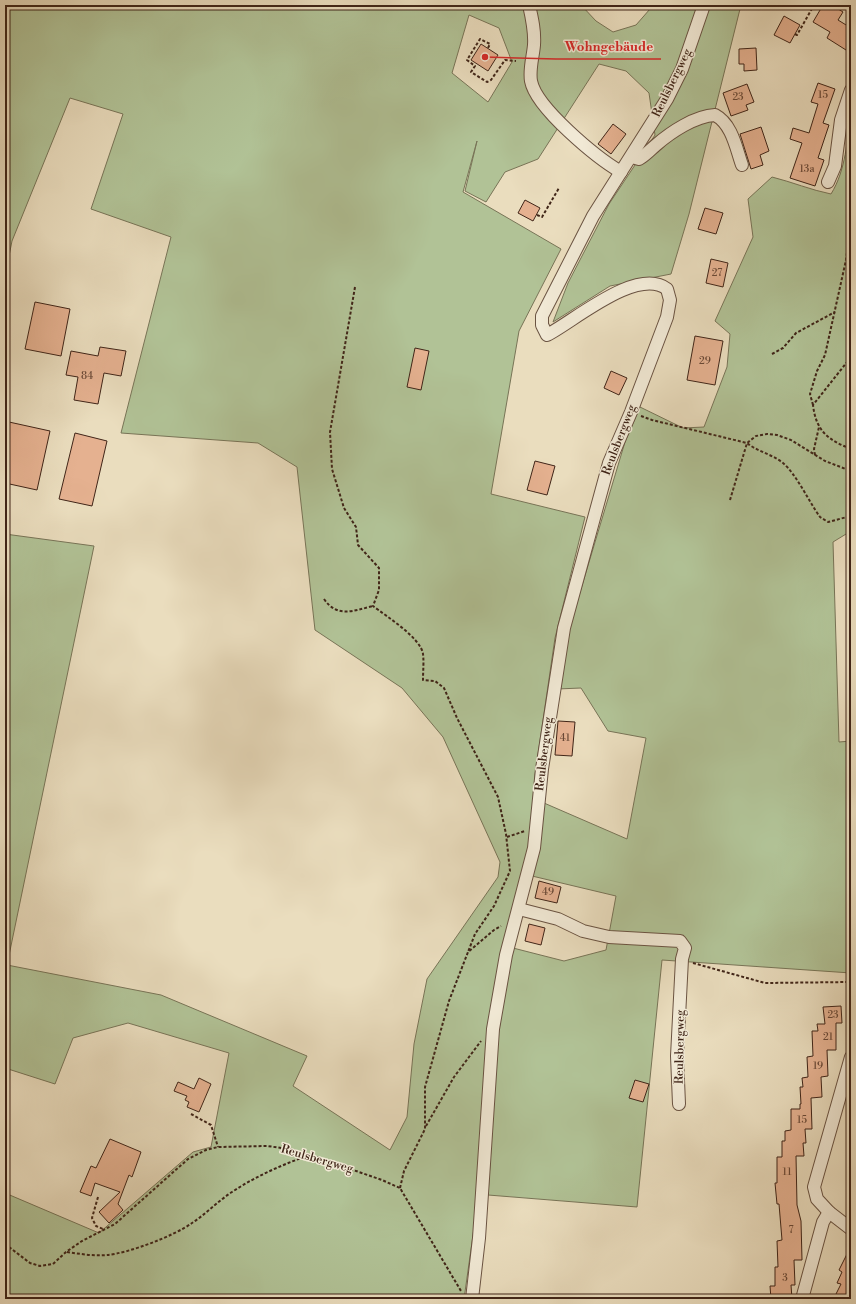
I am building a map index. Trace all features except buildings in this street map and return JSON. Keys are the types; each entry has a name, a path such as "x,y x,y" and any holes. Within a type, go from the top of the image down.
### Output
{"street":[{"path":"529,5 534,32 531,73 533,88 544,106 573,134 621,172"},
{"name":"Reulsbergweg","path":"468,1296 479,1238 493,1029 506,955 518,914 534,848 552,693 564,628 608,463 618,436 630,412 667,317 670,300 667,289 657,284 636,286 604,298 570,322 547,335 542,326 542,316 567,264 593,216 632,157 667,99 679,75 704,5"},
{"path":"828,182 835,166 841,120 851,90"},
{"name":"Reulsbergweg","path":"632,157 639,159 657,144 680,129 700,118 715,115 725,123 730,131 742,165"},
{"name":"Reulsbergweg","path":"518,914 558,919 583,931 608,937 680,941 685,948 682,959 677,1056 679,1104"},
{"path":"851,1056 814,1187 817,1199 829,1212 851,1229"},
{"path":"802,1299 823,1222 829,1212"}],"path":[{"path":"795,34 796,35 814,5"},
{"path":"488,48 490,44 480,39 468,60 476,66 471,72 487,82 491,80 505,60 516,60"},
{"path":"536,214 542,217 559,188"},
{"path":"851,223 846,260 825,355 817,371 810,394 814,415 826,437 851,449"},
{"path":"355,288 330,432 332,470 344,508 356,527 358,545 379,568 380,590 373,606"},
{"path":"772,354 783,348 796,333 835,312"},
{"path":"813,405 851,357"},
{"path":"630,412 652,420 747,444 755,450 775,457 785,464 820,517 828,522 847,517 851,514"},
{"path":"815,455 814,449 819,426"},
{"path":"730,500 747,444 756,436 767,434 777,435 791,440 815,455 851,471"},
{"path":"324,598 330,608 339,612 373,606 400,626 421,648 423,653 423,680 435,681 444,688 457,718 498,797 506,837 510,871 494,906 476,934 449,1001 425,1087 425,1129"},
{"path":"506,837 536,828"},
{"path":"468,952 494,930 518,914"},
{"path":"682,959 765,983 851,982"},
{"path":"468,1296 400,1188 404,1171 454,1077 475,1046 493,1029"},
{"path":"191,1114 211,1125 218,1147"},
{"name":"Reulsbergweg","path":"5,1244 30,1263 40,1266 53,1264 66,1252 114,1224 188,1159 206,1150 218,1147 267,1146 310,1155 382,1180 400,1188"},
{"path":"66,1252 91,1255 108,1255 124,1252 168,1236 191,1224 232,1192 275,1168 310,1155"},
{"path":"98,1197 92,1218 96,1226 104,1229"}],"green space":[{"path":"5,5 581,5 596,21 613,32 636,25 650,9 650,5 741,5 689,214 671,274 610,286 553,322 568,283 609,204 655,135 649,93 626,71 599,64 538,159 505,172 486,202 465,191 477,141 463,192 561,249 519,331 491,494 585,517 555,638 535,775 532,839 495,993 476,1214 464,1299 5,1299 5,1193 99,1233 193,1152 211,1147 229,1053 128,1023 73,1038 55,1084 5,1068 5,534 94,546 7,965 161,995 307,1056 293,1086 390,1150 407,1117 414,1044 427,979 498,877 500,862 443,737 402,688 315,630 297,467 258,443 121,433 171,237 91,209 123,114 70,98 12,241 5,276","holes":["469,15 499,28 512,62 488,102 452,73"]},
{"path":"851,113 851,531 833,542 839,742 851,741 851,973 662,960 637,1207 488,1195 498,1035 513,948 564,961 606,950 616,896 532,876 544,803 627,839 646,738 608,731 581,688 557,689 569,629 625,442 640,407 683,428 704,427 727,367 730,334 715,321 753,237 748,199 772,177 831,194 843,165"}],"place":[{"name":"Wohngebäude","path":"485,57"}]}
